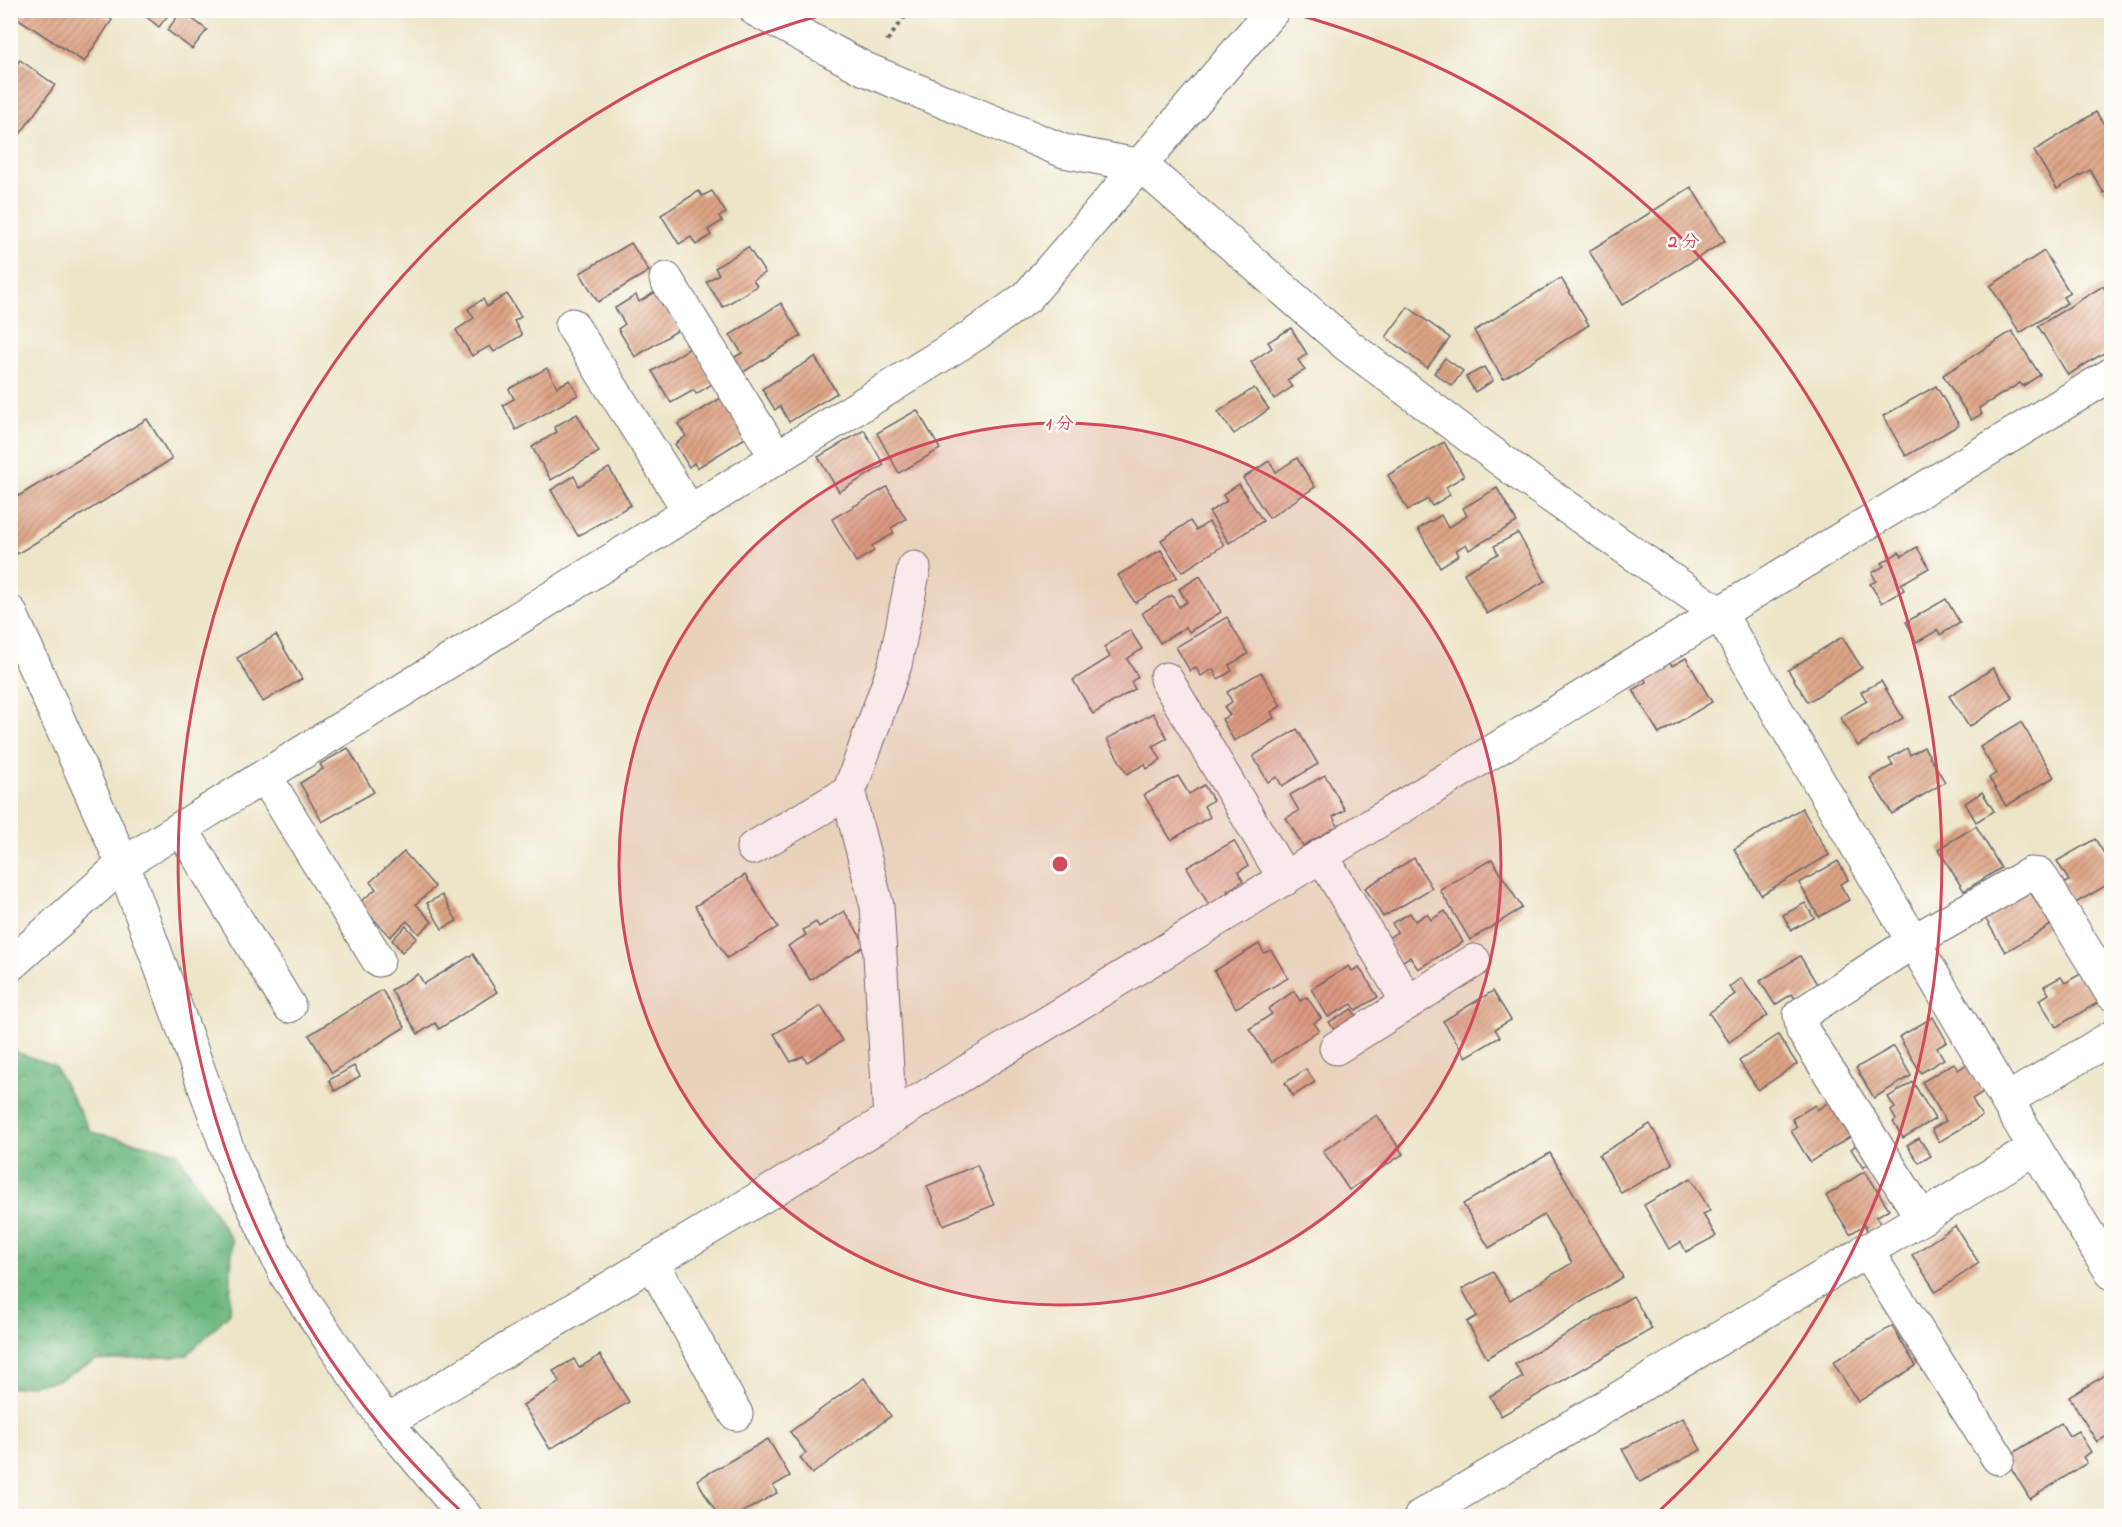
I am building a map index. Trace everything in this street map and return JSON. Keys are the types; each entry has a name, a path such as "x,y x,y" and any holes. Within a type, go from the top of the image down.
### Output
{"street":[{"path":"756,10 865,69 1064,152 1142,166 1347,345 1528,480 1720,614 2035,1148 2112,1273"},
{"path":"10,965 123,864 974,335 1027,297 1274,10"},
{"path":"666,279 777,458"},
{"path":"572,325 690,512"},
{"path":"386,1422 890,1119 2112,375"},
{"path":"890,1119 877,906 849,792 895,664 914,568"},
{"path":"10,612 123,864 233,1164 286,1275 386,1422 465,1516"},
{"path":"1166,679 1285,879"},
{"path":"265,776 378,960"},
{"path":"753,848 849,792"},
{"path":"181,828 289,1006"},
{"path":"1322,856 1408,1003"},
{"path":"1922,1218 1803,1031 1800,1015 1914,941 2030,874 2040,875 2112,994"},
{"path":"1336,1048 1474,961"},
{"path":"2007,1100 2112,1037"},
{"path":"1421,1516 1922,1218 2035,1148"},
{"path":"1866,1250 1998,1458"},
{"path":"652,1262 736,1414"}],"green space":[{"path":"10,1050 54,1065 91,1132 177,1152 232,1241 230,1313 186,1356 95,1361 56,1381 11,1388"}],"building":[{"path":"17,10 98,10 112,20 84,62 14,16"},
{"path":"138,10 172,10 159,27"},
{"path":"182,11 207,30 192,49 167,30"},
{"path":"20,60 55,85 16,140 10,136 10,73"},
{"path":"2096,112 2112,137 2112,189 2104,193 2090,170 2057,189 2034,151"},
{"path":"1691,187 1725,241 1622,305 1589,251"},
{"path":"699,191 702,196 712,191 726,213 719,216 722,221 708,230 711,235 696,245 691,237 679,244 661,215"},
{"path":"631,243 649,271 598,302 580,273"},
{"path":"748,247 765,273 753,280 757,286 723,307 706,282 719,274 715,268"},
{"path":"2044,251 2070,293 2063,297 2067,303 2020,333 1990,286"},
{"path":"1561,278 1589,325 1503,379 1474,331"},
{"path":"2103,286 2112,300 2112,348 2068,375 2038,326"},
{"path":"657,291 680,329 635,357 618,329 625,324 615,308 636,295 639,302"},
{"path":"507,294 521,317 514,321 522,335 494,352 490,346 472,356 456,330 474,318 468,309 483,299 487,307"},
{"path":"781,303 801,336 742,373 733,358 742,353 730,335"},
{"path":"1408,307 1450,338 1427,368 1386,337"},
{"path":"1291,328 1307,354 1298,360 1305,370 1287,380 1292,387 1274,399 1251,362 1272,348 1268,342"},
{"path":"2012,331 2040,375 2023,386 2020,383 1979,408 1982,414 1971,420 1943,375"},
{"path":"692,347 714,383 696,394 694,390 671,403 652,371"},
{"path":"815,357 837,393 789,422 780,406 775,410 762,389"},
{"path":"1445,358 1463,371 1452,386 1434,373"},
{"path":"1484,367 1493,381 1475,392 1466,377"},
{"path":"547,368 557,387 570,380 578,395 516,430 503,405 514,399 509,389"},
{"path":"1936,386 1959,425 1906,456 1883,416"},
{"path":"1254,388 1269,409 1234,434 1218,412"},
{"path":"721,398 750,435 697,468 694,463 689,467 675,444 686,436 678,424"},
{"path":"917,410 940,449 899,473 877,433"},
{"path":"577,414 599,452 551,480 532,447 557,432 554,427"},
{"path":"147,419 172,459 17,554 10,544 10,501"},
{"path":"864,430 884,465 839,492 818,457"},
{"path":"1444,442 1464,476 1446,487 1450,495 1432,506 1428,499 1408,510 1388,475"},
{"path":"1297,458 1315,487 1269,518 1243,478 1269,461 1276,472"},
{"path":"609,468 631,505 578,536 551,490 574,476 579,486"},
{"path":"1239,484 1263,521 1229,543 1209,512 1227,501 1223,495"},
{"path":"887,487 906,519 891,528 894,533 872,546 874,551 856,562 832,519"},
{"path":"1497,488 1517,522 1469,550 1466,544 1456,550 1459,555 1440,567 1418,529 1441,515 1448,528 1467,516 1463,508"},
{"path":"1190,521 1196,530 1209,522 1224,545 1182,572 1161,540"},
{"path":"1518,533 1545,581 1487,614 1464,573 1498,554 1494,546"},
{"path":"1917,547 1929,568 1901,584 1904,590 1882,603 1870,584 1876,581 1872,573 1884,566 1882,563 1899,552 1902,556"},
{"path":"1161,550 1177,577 1135,603 1118,575"},
{"path":"1200,576 1221,612 1189,632 1186,627 1160,643 1142,613 1172,595 1179,607 1187,602 1179,589"},
{"path":"1946,599 1960,623 1940,635 1938,630 1917,642 1906,622"},
{"path":"1227,617 1248,654 1229,665 1232,671 1218,679 1213,669 1201,676 1196,668 1190,671 1176,647"},
{"path":"1130,630 1142,649 1127,659 1138,677 1131,682 1135,689 1093,714 1073,680 1110,657 1104,647"},
{"path":"276,635 302,679 263,702 237,658"},
{"path":"1842,637 1862,668 1808,702 1788,670"},
{"path":"1686,658 1712,702 1659,734 1633,690 1646,682 1643,675 1668,661 1672,666"},
{"path":"1993,668 2013,698 1969,727 1949,696"},
{"path":"1261,672 1281,706 1271,712 1274,718 1234,741 1222,719 1230,715 1224,707 1232,702 1227,692"},
{"path":"1881,681 1903,718 1858,746 1840,717 1867,701 1861,692"},
{"path":"1153,713 1167,738 1153,746 1161,760 1147,769 1145,764 1127,774 1107,739"},
{"path":"2021,722 2054,777 2006,806 1989,778 1996,773 1980,747"},
{"path":"1297,729 1318,764 1282,786 1277,777 1268,782 1253,756"},
{"path":"1924,747 1945,782 1892,814 1870,778 1893,765 1889,759 1907,748 1910,755"},
{"path":"348,748 374,792 322,822 300,783 323,769 320,764"},
{"path":"1325,775 1345,810 1333,817 1338,826 1303,846 1286,818 1299,811 1290,795"},
{"path":"1178,776 1189,794 1204,785 1213,800 1204,806 1210,817 1171,840 1144,795"},
{"path":"1982,792 1994,811 1976,822 1965,803"},
{"path":"1802,808 1829,855 1761,895 1734,849"},
{"path":"1976,826 2001,868 1964,891 1938,849"},
{"path":"2095,839 2112,866 2112,882 2074,904 2062,884 2069,881 2057,861"},
{"path":"1234,841 1248,866 1238,872 1243,881 1227,891 1230,896 1210,907 1187,867"},
{"path":"404,852 435,887 416,904 432,922 419,934 407,921 390,937 359,903 376,889 370,882"},
{"path":"1414,858 1432,888 1383,917 1365,888"},
{"path":"1492,859 1522,908 1470,940 1440,890"},
{"path":"1838,861 1848,880 1840,884 1849,900 1819,917 1799,883"},
{"path":"745,875 778,927 727,958 695,906"},
{"path":"2026,885 2051,925 2005,952 1985,918"},
{"path":"442,895 457,921 442,929 427,903"},
{"path":"1805,903 1814,918 1791,930 1783,915"},
{"path":"844,911 866,945 810,980 788,946 806,935 803,930 816,922 819,927"},
{"path":"1445,911 1463,942 1418,969 1410,957 1401,962 1387,939 1397,932 1392,923 1410,913 1415,921 1427,914 1431,920"},
{"path":"406,926 417,938 402,952 392,940"},
{"path":"1259,944 1264,953 1271,950 1288,978 1236,1008 1214,971"},
{"path":"473,954 497,992 439,1029 435,1023 418,1034 391,990 418,974 424,984"},
{"path":"1800,956 1820,989 1798,1003 1792,994 1775,1005 1760,981"},
{"path":"1349,966 1352,971 1359,967 1378,997 1356,1010 1352,1004 1328,1017 1311,989"},
{"path":"2082,973 2099,1002 2056,1027 2039,1000 2049,994 2044,986 2061,977 2065,983"},
{"path":"1741,978 1768,1015 1729,1042 1709,1013 1735,994 1729,987"},
{"path":"382,990 405,1027 332,1073 309,1035"},
{"path":"1294,991 1300,1001 1307,997 1321,1018 1314,1023 1319,1030 1272,1062 1249,1029 1272,1014 1268,1009"},
{"path":"1493,991 1511,1020 1495,1029 1500,1037 1466,1057 1443,1021"},
{"path":"821,1006 842,1041 807,1062 803,1056 791,1062 774,1034"},
{"path":"1352,1009 1358,1019 1336,1033 1329,1022"},
{"path":"1933,1017 1947,1042 1937,1048 1944,1059 1921,1073 1899,1037"},
{"path":"1778,1035 1797,1064 1758,1090 1739,1061"},
{"path":"1894,1046 1911,1076 1874,1098 1856,1068"},
{"path":"1954,1063 1958,1070 1967,1064 1983,1092 1972,1099 1982,1116 1939,1142 1932,1129 1946,1121 1922,1082"},
{"path":"354,1066 360,1076 335,1091 329,1080"},
{"path":"1306,1069 1315,1082 1293,1096 1285,1083"},
{"path":"1913,1082 1935,1119 1903,1138 1893,1122 1896,1120 1891,1111 1895,1108 1888,1097"},
{"path":"1832,1100 1858,1132 1810,1162 1791,1131 1797,1127 1792,1119 1815,1105 1817,1110"},
{"path":"1377,1115 1403,1154 1349,1190 1323,1151"},
{"path":"1650,1124 1673,1164 1621,1193 1599,1155"},
{"path":"1919,1138 1931,1156 1919,1163 1907,1145"},
{"path":"1864,1139 1877,1158 1863,1168 1851,1149"},
{"path":"1550,1153 1623,1277 1487,1358 1467,1322 1477,1316 1462,1289 1493,1272 1510,1300 1572,1263 1544,1215 1489,1248 1463,1204"},
{"path":"977,1165 994,1205 943,1225 927,1186"},
{"path":"1865,1171 1889,1209 1876,1217 1881,1223 1868,1232 1864,1225 1850,1234 1826,1196"},
{"path":"1691,1178 1710,1211 1703,1214 1716,1236 1686,1252 1681,1242 1669,1249 1644,1205"},
{"path":"1955,1226 1979,1263 1936,1292 1912,1255"},
{"path":"1633,1296 1652,1329 1501,1416 1490,1396 1523,1377 1515,1364"},
{"path":"1892,1326 1916,1366 1858,1402 1833,1362"},
{"path":"600,1355 629,1402 550,1449 523,1405 560,1382 553,1371 574,1359 579,1368"},
{"path":"2112,1371 2112,1433 2097,1442 2069,1397"},
{"path":"864,1378 891,1416 812,1474 800,1458 806,1453 790,1432"},
{"path":"1683,1418 1701,1450 1640,1482 1622,1449"},
{"path":"2061,1423 2069,1436 2078,1431 2091,1452 2083,1457 2087,1463 2030,1499 2005,1458"},
{"path":"768,1439 790,1476 773,1486 777,1493 736,1516 718,1516 697,1480"}]}
